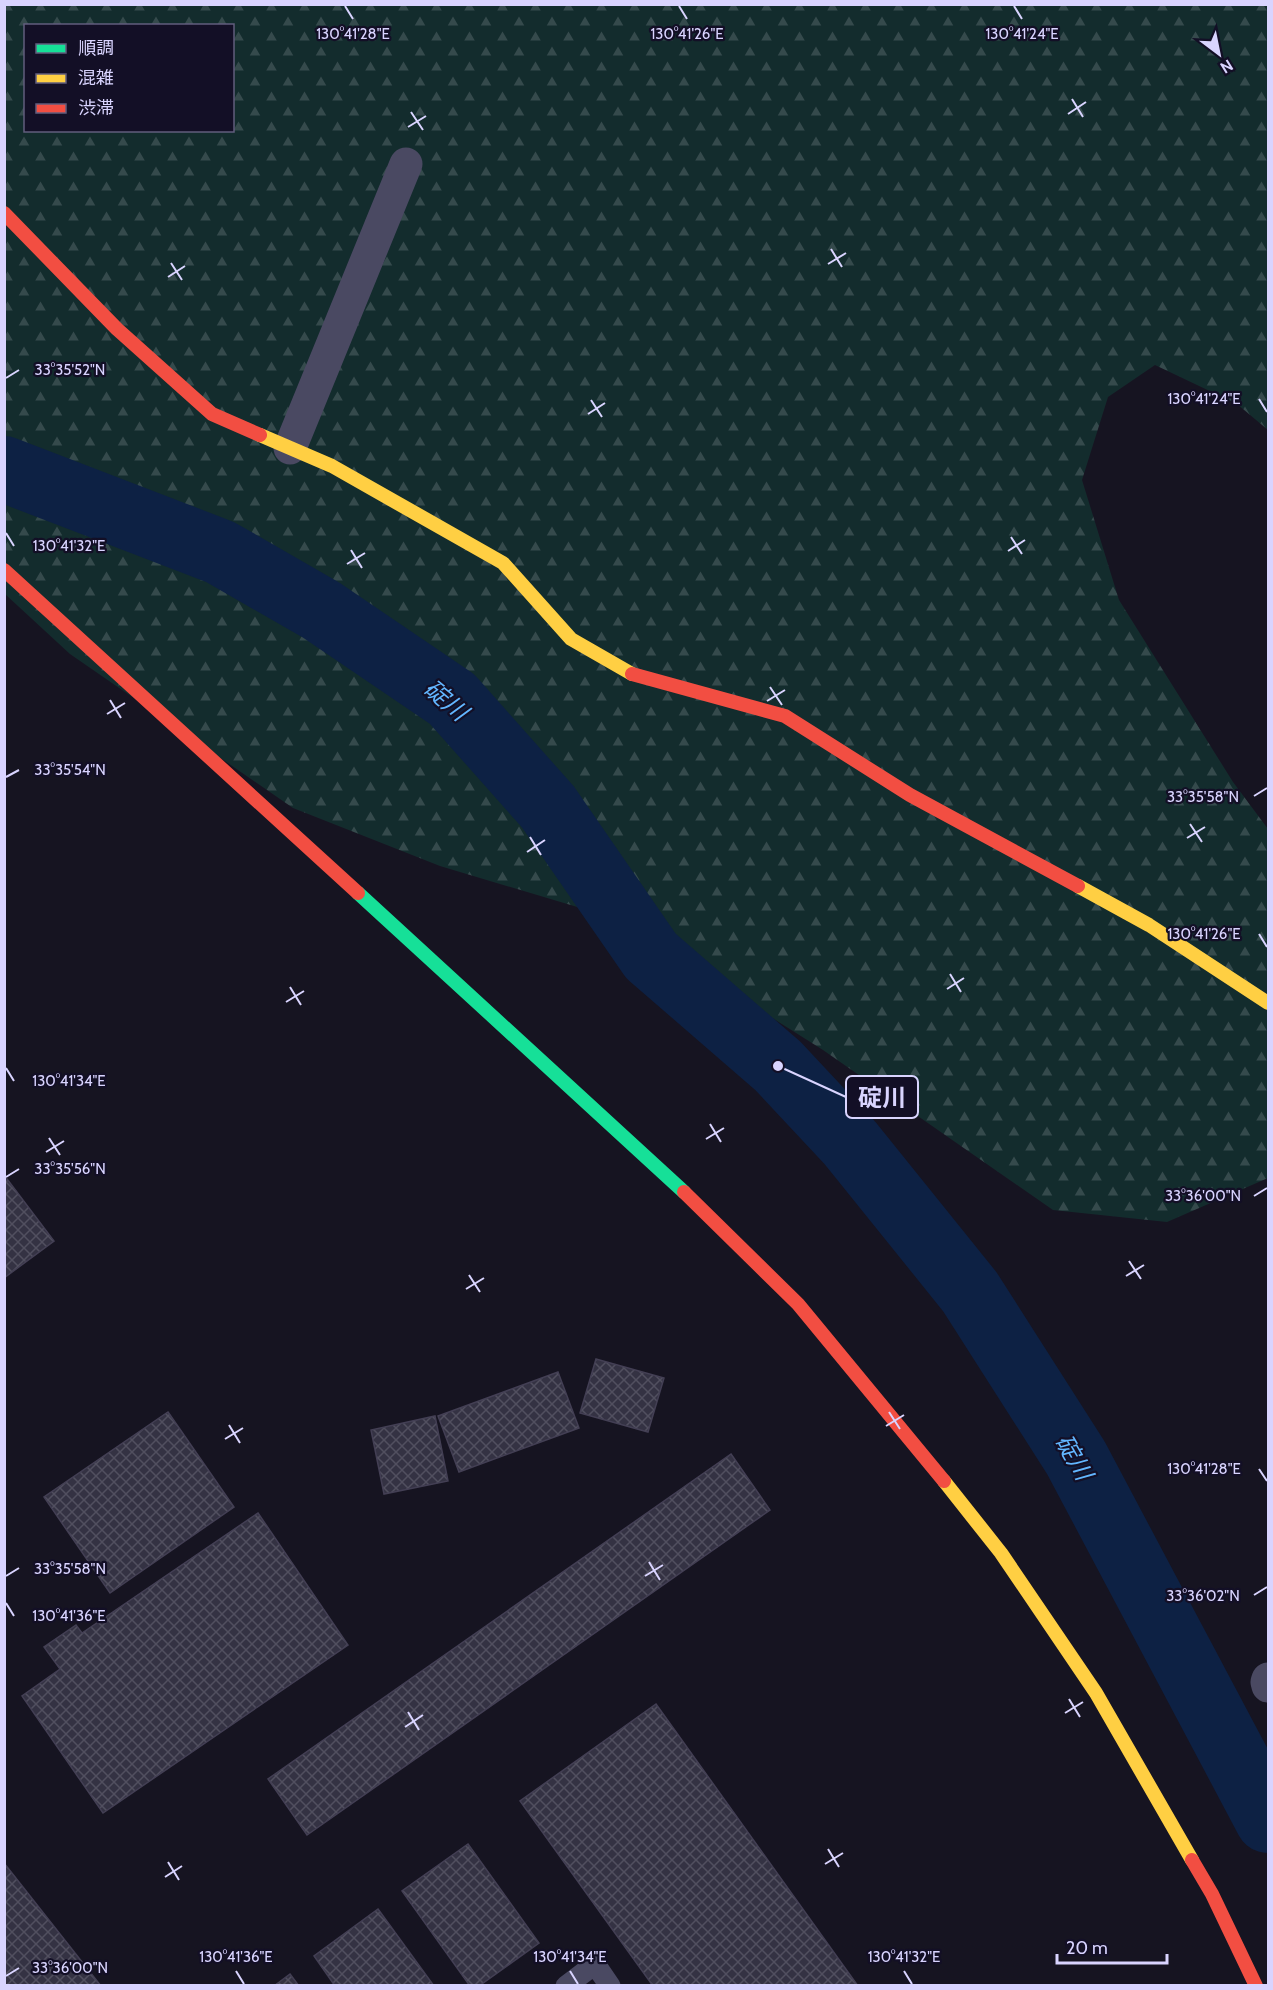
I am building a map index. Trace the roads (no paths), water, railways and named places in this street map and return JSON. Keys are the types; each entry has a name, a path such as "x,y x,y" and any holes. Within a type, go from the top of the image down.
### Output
{"street":[{"path":"290,448 406,164"},
{"path":"4,213 117,329 212,414 332,466 502,563 571,639 628,673 785,716 910,795 1149,925 1269,1003"},
{"path":"4,570 665,1173 798,1304 1001,1552 1033,1599 1096,1693 1206,1884 1256,1986"},
{"path":"1269,1679 1267,1682 1269,1686"}],"lane":[{"path":"566,1986 595,1964 609,1986"}],"waterway":[{"name":"碇川","path":"4,469 220,552 321,610 452,699 548,807 651,956 778,1066 850,1143 970,1292 1076,1458 1268,1820"}],"place":[{"name":"碇川","path":"778,1066"}]}
